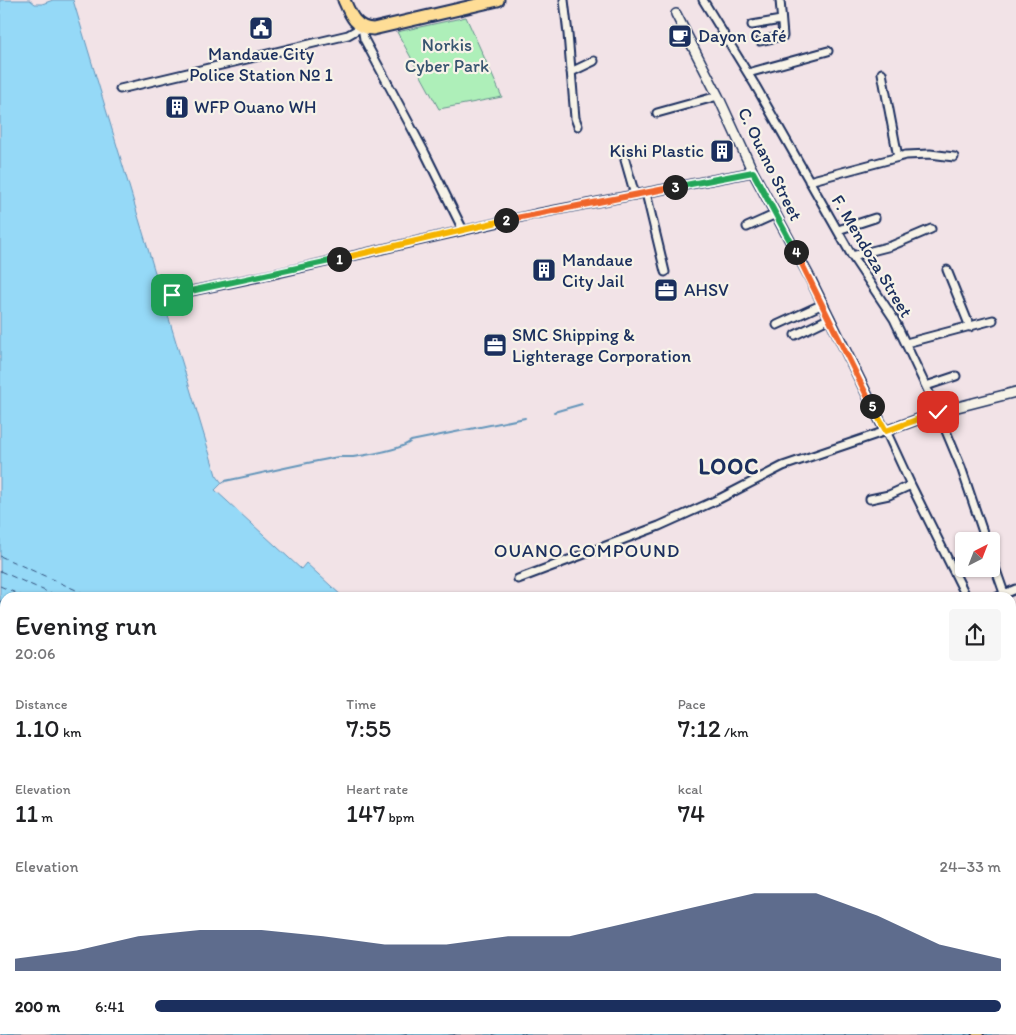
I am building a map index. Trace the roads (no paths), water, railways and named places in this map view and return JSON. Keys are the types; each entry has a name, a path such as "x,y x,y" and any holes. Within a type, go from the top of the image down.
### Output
{"main road":[{"path":"344,0 353,19 362,27 373,29 498,0"}],"street":[{"path":"564,0 574,118 578,126"},
{"name":"F. Mendoza Street","path":"703,0 748,73 852,256 894,319 938,412 961,467 983,532"},
{"path":"760,41 783,36 780,0"},
{"name":"C. Ouano Street","path":"676,14 718,96 753,172 830,318 964,592"},
{"path":"752,25 781,20"},
{"path":"120,89 348,35 362,27 364,38 425,153 463,230"},
{"path":"748,73 828,51"},
{"path":"571,72 594,61"},
{"path":"882,74 902,156"},
{"path":"656,113 718,96"},
{"path":"809,181 902,156 930,154 954,157"},
{"path":"625,160 635,195"},
{"path":"172,295 274,274 553,210 753,172"},
{"path":"646,193 665,272"},
{"path":"747,227 776,214"},
{"path":"838,230 875,218"},
{"path":"852,256 891,246 932,228"},
{"path":"947,270 970,327"},
{"path":"777,325 823,304"},
{"path":"796,334 830,318"},
{"path":"906,343 993,320"},
{"path":"926,386 956,376"},
{"path":"518,578 659,526 719,499 783,466 938,412 1016,392"},
{"path":"870,498 889,495 911,485"},
{"path":"999,578 1004,592"}],"water":[{"path":"0,0 30,0 35,4 42,4 53,0 73,0 216,475 222,483 215,490 301,569 306,563 338,592 0,592"},
{"path":"0,1034 22,1034 22,1035"},
{"path":"51,1034 1016,1034 1016,1035"}],"waterway":[{"path":"554,412 582,404"},
{"path":"222,483 338,457 353,457 384,452 411,441 525,418"}],"place":[{"name":"Mandaue City Police Station № 1","path":"261,28"},
{"name":"Dayon Café","path":"680,36"},
{"name":"WFP Ouano WH","path":"177,107"},
{"name":"Kishi Plastic","path":"722,151"},
{"name":"Mandaue City Jail","path":"544,270"},
{"name":"AHSV","path":"666,290"},
{"name":"SMC Shipping & Lighterage Corporation","path":"495,345"}],"district":[{"name":"LOOC","path":"729,466"},
{"name":"OUANO COMPOUND","path":"587,550"}],"park label":[{"name":"Norkis Cyber Park","path":"447,55"}]}
